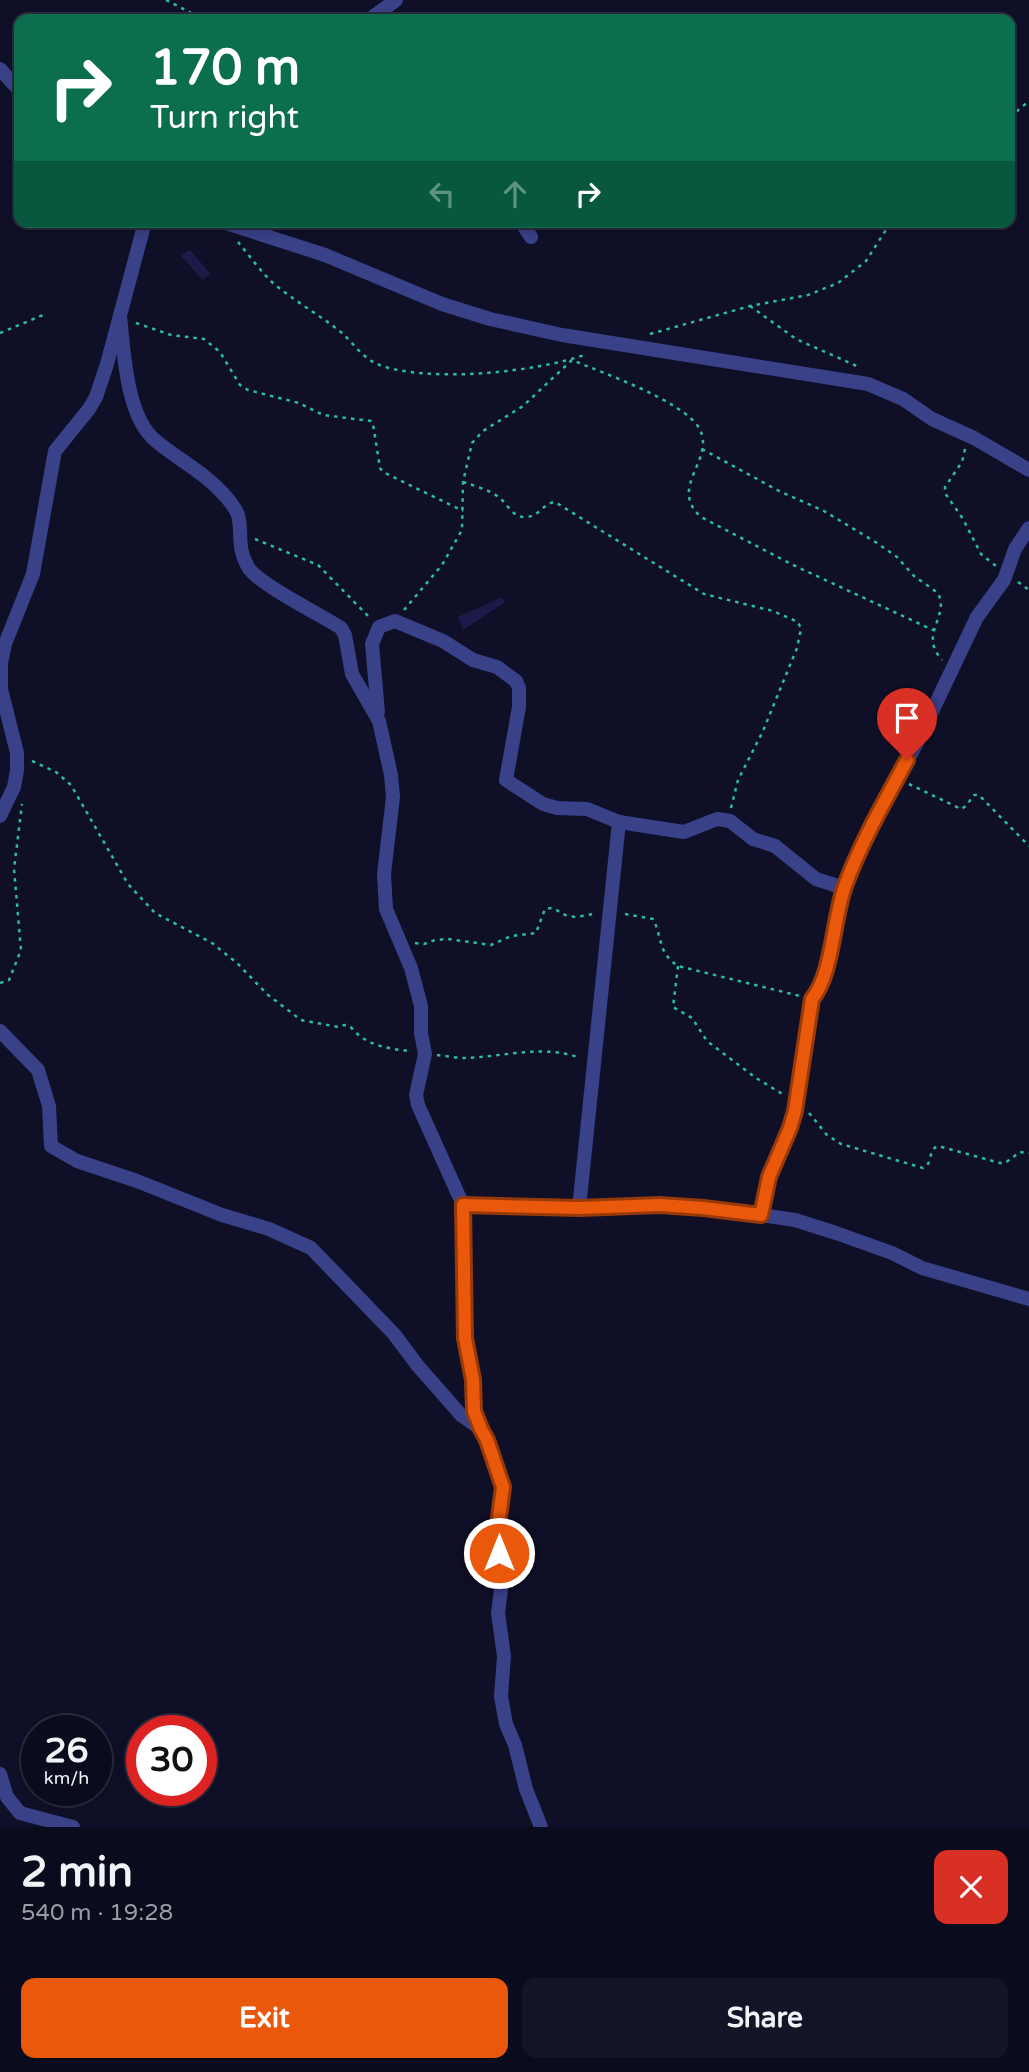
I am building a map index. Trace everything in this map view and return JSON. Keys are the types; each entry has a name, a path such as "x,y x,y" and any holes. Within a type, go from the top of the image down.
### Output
{"street":[{"path":"377,14 396,0"},
{"path":"0,69 14,84"},
{"path":"0,816 14,787 17,770 17,753 1,689 1,663 5,644 33,574 55,451 96,397 143,228"},
{"path":"241,228 325,256 442,304 490,319 562,335 868,384 903,399 932,419 1003,453 1029,470"},
{"path":"525,228 531,237"},
{"path":"120,316 126,369 141,422 155,441 213,482 235,509 239,523 240,548 254,575 341,628 345,635 352,674 379,720"},
{"path":"761,1215 769,1177 790,1128 797,1101 812,999 821,984 844,888 865,838 898,778 977,617 1004,580 1015,549 1029,528"},
{"path":"541,1827 506,1724 501,1696 504,1656 498,1613 502,1583 498,1525 503,1487 474,1411 473,1380 465,1338 463,1205 418,1105 416,1095 425,1054 421,1033 421,1006 401,941 396,936 386,909 384,874 393,797 379,720 372,652 374,636 379,627 395,621 443,641 472,660 497,667 516,681 519,702 506,780 543,804 557,808 587,808 619,822 684,832 717,819 730,821 753,839 775,846 817,879 844,888"},
{"path":"0,735 17,753"},
{"path":"579,1208 619,822"},
{"path":"0,1031 38,1070 49,1106 51,1146 77,1161 137,1181 222,1215 270,1229 311,1248 394,1334 461,1415 481,1429"},
{"path":"463,1205 579,1208 660,1205 794,1220 892,1253 922,1268 1029,1299"},
{"path":"0,1774 7,1797 20,1814 73,1827"}],"path":[{"path":"166,0 193,14"},
{"path":"1015,113 1029,101"},
{"path":"644,336 750,306 808,295 838,283 866,261 887,228"},
{"path":"238,242 271,281 341,332 374,363 389,368 459,374 496,372 572,359 595,351"},
{"path":"750,306 796,339 865,371"},
{"path":"0,333 43,315"},
{"path":"120,316 148,329 204,339 220,352 240,385 248,390 299,403 323,415 371,421 383,472 463,511"},
{"path":"572,359 676,407 692,418 701,430 702,449 688,496 692,509 701,517 793,565 933,630"},
{"path":"395,621 443,565 462,530 463,482 472,443 483,431 523,406 572,359"},
{"path":"967,435 964,457 945,487 945,493 963,519 981,554 999,569 1004,580"},
{"path":"702,449 779,491 824,511 897,557 914,576 940,596 941,612 933,630 935,652 951,671"},
{"path":"463,482 494,494 515,515 523,517 534,516 546,504 555,502 704,594 787,615 798,622 801,629 797,648 763,732 738,780 730,821"},
{"path":"238,533 292,552 318,565 379,627"},
{"path":"17,753 56,772 71,785 139,899 156,913 212,943 292,1015 310,1023 350,1026 354,1032 374,1044 389,1049 463,1058 507,1054 569,1054 594,1063"},
{"path":"898,778 961,809 974,795 979,795 1029,846"},
{"path":"0,983 9,980 21,950 14,869 22,801"},
{"path":"401,941 424,944 448,939 496,944 511,936 536,933 548,907 574,916 610,911 653,919 663,951 668,959 678,966 812,999"},
{"path":"678,966 673,1003 676,1010 692,1018 707,1041 756,1078 797,1101 833,1140 857,1150 923,1168 929,1163 934,1147 938,1146 1000,1163 1005,1163 1020,1152 1029,1153"}],"building":[{"path":"191,251 210,273 203,280 181,256"},
{"path":"502,597 505,602 463,630 458,617"}],"route":[{"path":"499,1553 498,1525 503,1487 474,1411 475,1395 465,1338 463,1205 579,1208 660,1205 761,1215 769,1177 795,1111 812,999 821,984 844,888 865,838 907,760"}]}
